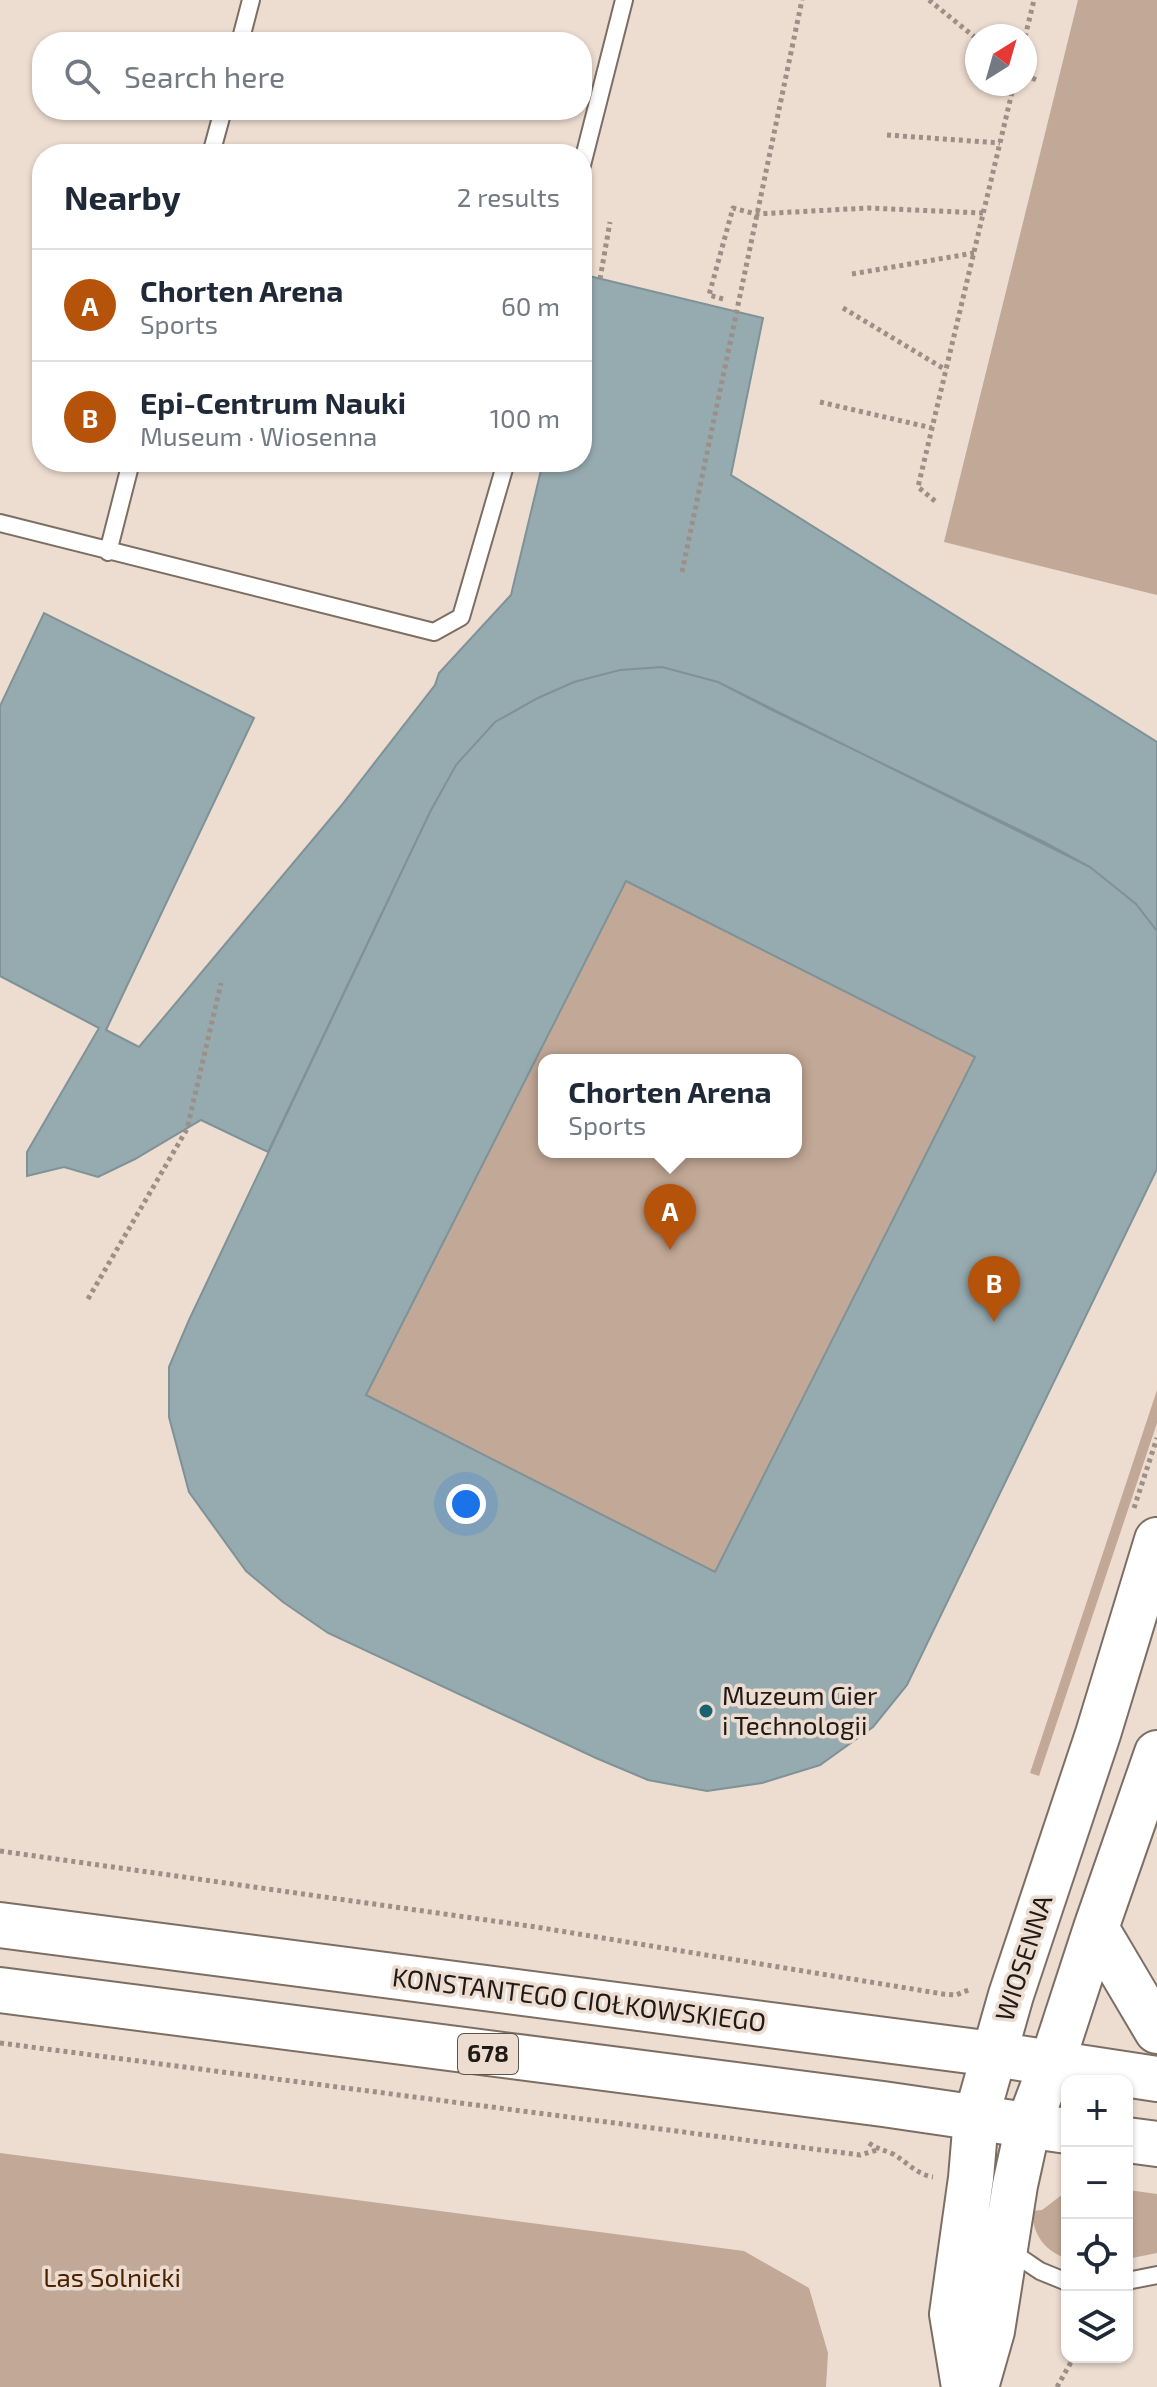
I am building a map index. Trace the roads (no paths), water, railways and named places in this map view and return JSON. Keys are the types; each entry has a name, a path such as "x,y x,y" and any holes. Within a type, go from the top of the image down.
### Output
{"main road":[{"name":"WIOSENNA","path":"964,2387 952,2314 976,2118 993,2054 1098,1734 1157,1540"},
{"path":"976,2387 992,2331 1015,2185 1048,2129 1052,2063 1157,1752 1098,1734"},
{"name":"KONSTANTEGO CIOŁKOWSKIEGO","path":"0,1925 993,2054 1157,2079"},
{"path":"1096,1928 1157,2031"},
{"name":"678","path":"0,1990 1048,2129"},
{"path":"538,2060 547,1996"},
{"path":"1133,2141 1157,2144"}],"lane":[{"path":"243,32 251,0"},
{"path":"587,144 624,0"},
{"path":"214,144 220,120"},
{"path":"108,552 128,472"},
{"path":"0,523 434,632 461,617 503,472"},
{"path":"1005,2247 1040,2271 1061,2280"},
{"path":"1133,2280 1157,2275"}],"place":[{"name":"Chorten Arena","path":"670,1250"},
{"name":"Epi-Centrum Nauki","path":"994,1322"},
{"name":"Muzeum Gier i Technologii","path":"706,1711"}],"park label":[{"name":"Las Solnicki","path":"112,2278"}]}
